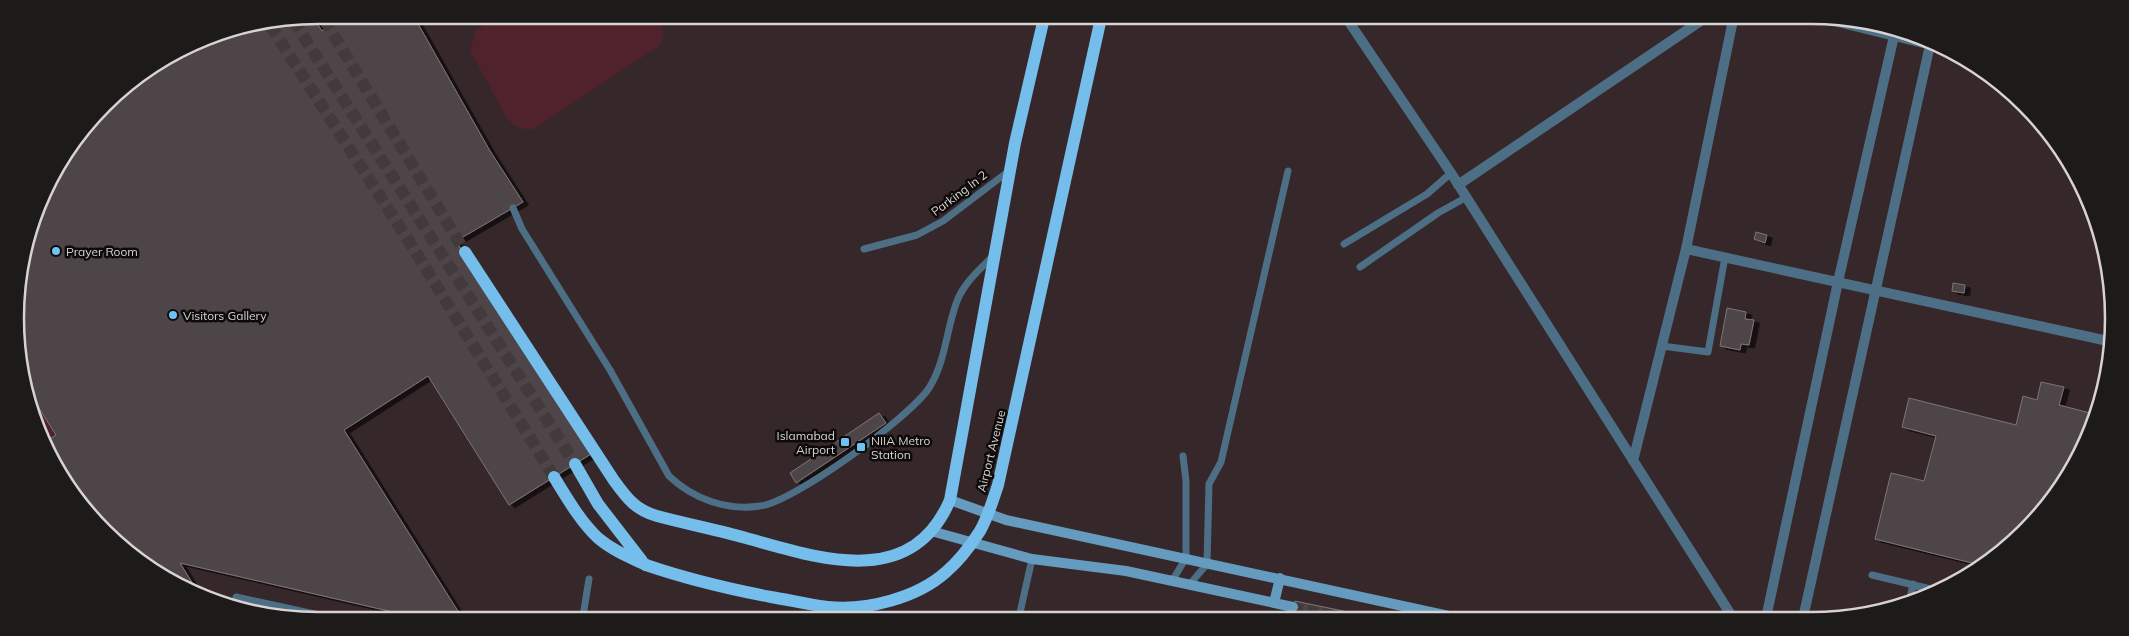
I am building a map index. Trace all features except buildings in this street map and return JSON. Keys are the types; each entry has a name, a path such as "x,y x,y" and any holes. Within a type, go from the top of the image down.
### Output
{"main road":[{"path":"465,252 612,479 632,504 644,512 818,558 850,562 894,556 914,547 932,531 944,514 950,500 1010,170 1043,24"},
{"name":"Airport Avenue","path":"554,477 584,522 598,538 614,549 646,565 684,578 828,607 853,608 873,604 922,587 946,573 980,530 998,485 1100,24"},
{"path":"575,464 609,520 646,565"}],"street":[{"path":"1350,24 1451,173 1465,198 1729,612"},
{"path":"1458,185 1696,24"},
{"path":"1633,460 1686,248 1732,24"},
{"path":"1863,28 1907,40"},
{"path":"1767,612 1838,282 1894,36"},
{"path":"1804,612 1927,48"},
{"path":"1686,248 1874,291 2105,340"},
{"path":"950,500 1006,520 1431,612"},
{"path":"932,531 1032,559 1126,571 1293,607"},
{"path":"1274,603 1280,578"}],"lane":[{"name":"Parking In 2","path":"864,249 917,235 943,221 1010,170"},
{"path":"1190,584 1207,564 1209,484 1221,462 1288,171"},
{"path":"1344,244 1427,194 1451,173"},
{"path":"1360,267 1438,213 1465,198"},
{"path":"513,208 522,229 610,370 669,476 682,488 718,504 744,507 776,502 798,490 861,447 907,412 928,390 938,371 947,346 957,301 972,277 994,256"},
{"path":"1662,346 1708,352 1725,257"},
{"path":"1172,581 1186,558 1186,481 1183,456"},
{"path":"1020,612 1032,559"},
{"path":"1872,575 1929,588"},
{"path":"584,612 590,579"},
{"path":"1911,595 1913,584"},
{"path":"236,597 305,612"}],"shaded area":[{"path":"299,24 1830,24 1868,29 1906,39 1941,54 1974,73 1990,85 2032,124 2066,171 2090,223 2103,280 2105,337 2100,375 2083,431 2056,481 2019,526 1974,563 1941,582 1906,597 1849,610 1830,612 299,612 261,607 223,597 188,582 155,563 124,539 97,512 73,481 54,448 39,413 29,375 24,337 24,299 29,261 39,223 54,188 67,164 181,58 223,39 261,29"},
{"path":"486,24 661,24 663,35 659,46 534,129 526,129 519,128 507,118 470,51 475,31"},
{"path":"37,405 56,435 50,439"}],"tunnel":[{"path":"296,24 575,464"},
{"path":"327,24 465,252"},
{"path":"272,27 412,246 554,477"},
{"path":"1293,607 1318,612"}],"place":[{"name":"Prayer Room","path":"56,251"},
{"name":"Visitors Gallery","path":"173,315"},
{"name":"Islamabad Airport","path":"845,442"},
{"name":"NIIA Metro Station","path":"861,447"}]}
